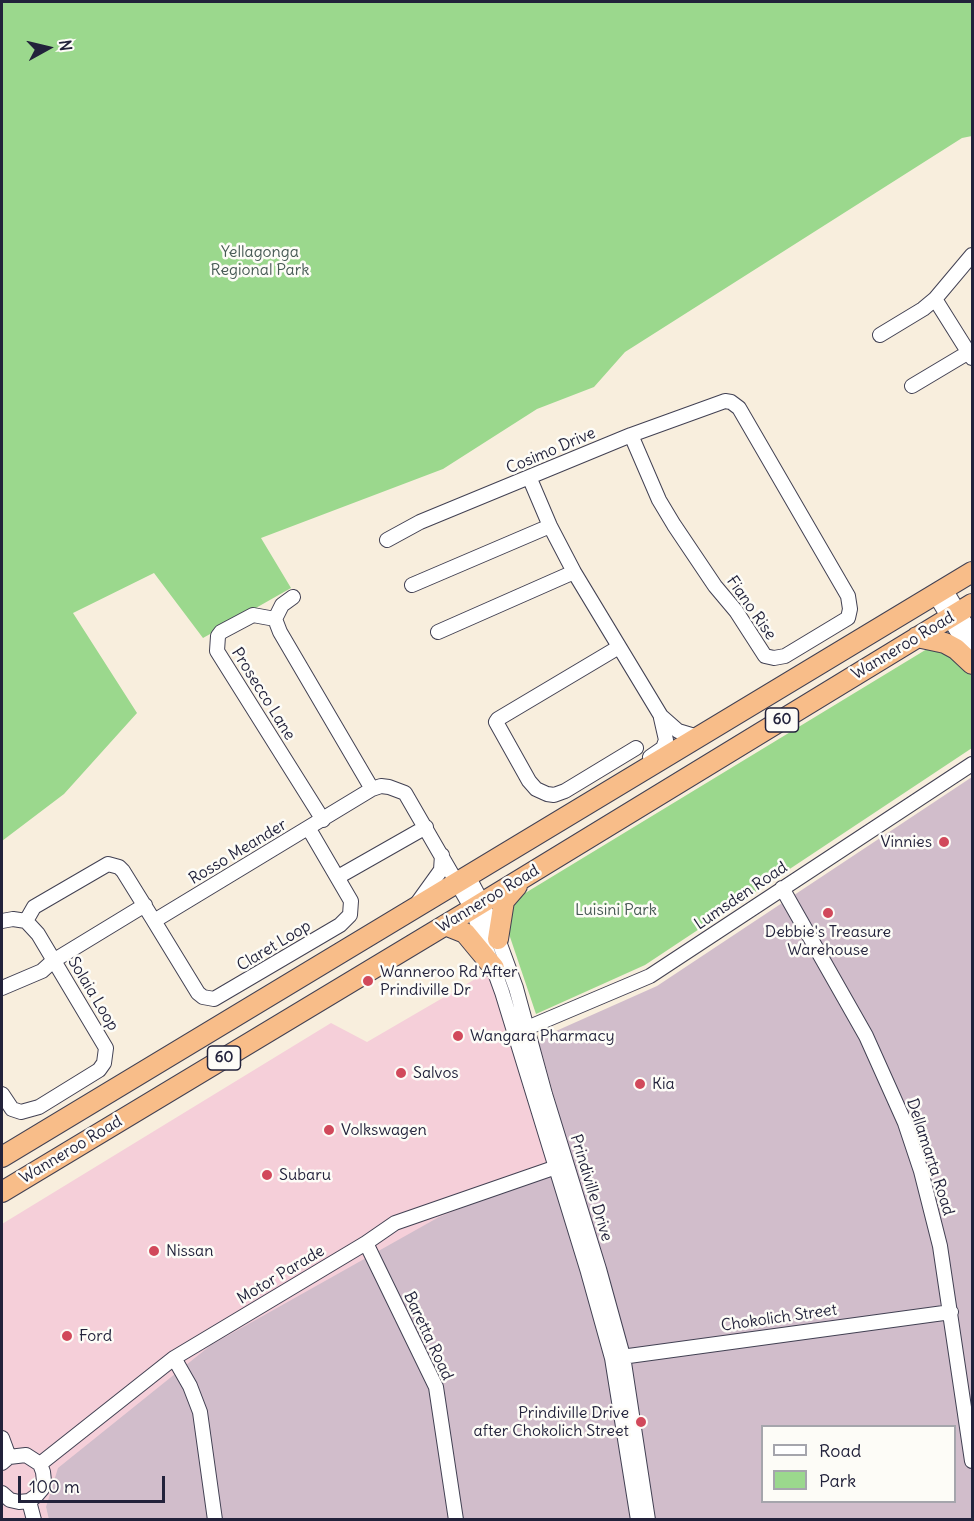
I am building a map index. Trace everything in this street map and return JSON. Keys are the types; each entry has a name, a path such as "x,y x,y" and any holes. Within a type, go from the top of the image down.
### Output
{"highway":[{"name":"Wanneroo Road","path":"2,1157 972,572"},
{"name":"Wanneroo Road","path":"2,1192 960,611"},
{"path":"917,637 945,643 956,649 972,664"},
{"path":"498,939 504,901 527,875"},
{"path":"445,925 465,933 494,968"}],"street":[{"path":"880,335 935,299 972,255"},
{"path":"912,386 971,355 935,299"},
{"name":"Cosimo Drive","path":"387,540 420,522 631,435 725,401 731,402"},
{"name":"Fiano Rise","path":"631,435 659,500 694,557 736,611 760,651 765,656 779,658 844,621 849,614 850,601 739,408 731,402"},
{"path":"530,478 550,526 574,572 661,716 678,732 698,737"},
{"path":"412,585 550,526"},
{"path":"438,632 574,572"},
{"path":"940,592 960,611 972,634"},
{"path":"293,597 282,605 275,619 280,632 372,789 381,786 405,793 442,855 463,879"},
{"path":"960,611 972,656"},
{"name":"Prosecco Lane","path":"275,619 253,615 221,632 218,636 217,651 323,820"},
{"path":"619,647 496,722 529,781 536,789 547,794 554,795 565,791 636,748"},
{"path":"639,772 644,761 663,748 666,740 661,716"},
{"name":"Lumsden Road","path":"521,1031 650,976 972,764"},
{"name":"Rosso Meander","path":"154,921 372,789"},
{"path":"338,878 426,827"},
{"name":"Claret Loop","path":"154,921 203,998 214,999 288,957 347,920 352,909 351,901 309,829"},
{"path":"408,914 441,870 442,855"},
{"path":"2,921 13,919 26,921 34,907 108,864 119,867 123,871 154,921"},
{"name":"Prindiville Drive","path":"463,879 498,939 516,988 521,1031"},
{"name":"Dellamarta Road","path":"782,888 866,1036 905,1123 921,1171 940,1246 972,1461"},
{"path":"2,988 42,971 54,961 145,905"},
{"name":"Prindiville Drive","path":"477,906 494,968 521,1031 617,1357 648,1520"},
{"name":"Solaia Loop","path":"2,1094 12,1109 21,1112 29,1111 99,1070 104,1063 106,1048 38,934 26,921"},
{"name":"Motor Parade","path":"40,1464 174,1358 366,1243 395,1223 561,1165"},
{"name":"Baretta Road","path":"366,1243 436,1387 456,1520"},
{"name":"Chokolich Street","path":"617,1357 951,1312"},
{"name":"Prindiville Drive","path":"617,1357 638,1520"},
{"path":"174,1358 190,1386 200,1412 215,1520"},
{"path":"2,1438 5,1460 26,1455 34,1458 40,1464 43,1472 42,1489 28,1501 10,1500 2,1493"},
{"path":"28,1501 34,1520"}],"shaded area":[{"path":"972,777 972,1519 49,1520 46,1507 58,1468 211,1345 439,1217 573,1164 538,1039 657,986"},
{"path":"501,964 538,1039 574,1164 46,1507 49,1519 2,1520 2,1224 331,1023 367,1042"}],"green space":[{"name":"Yellagonga Regional Park","path":"2,2 972,2 972,136 962,138 625,352 594,387 537,409 443,469 261,538 291,588 203,638 154,573 73,613 137,713 64,794 2,841"},
{"name":"Luisini Park","path":"950,635 972,675 972,748 645,965 536,1014 509,934 494,912"}],"place":[{"name":"Vinnies","path":"944,842"},
{"name":"Debbie's Treasure Warehouse","path":"828,913"},
{"name":"Wanneroo Rd After Prindiville Dr","path":"368,981"},
{"name":"Wangara Pharmacy","path":"458,1036"},
{"name":"Salvos","path":"401,1073"},
{"name":"Kia","path":"640,1084"},
{"name":"Volkswagen","path":"329,1130"},
{"name":"Subaru","path":"267,1175"},
{"name":"Nissan","path":"154,1251"},
{"name":"Ford","path":"67,1336"},
{"name":"Prindiville Drive after Chokolich Street","path":"641,1422"}]}
